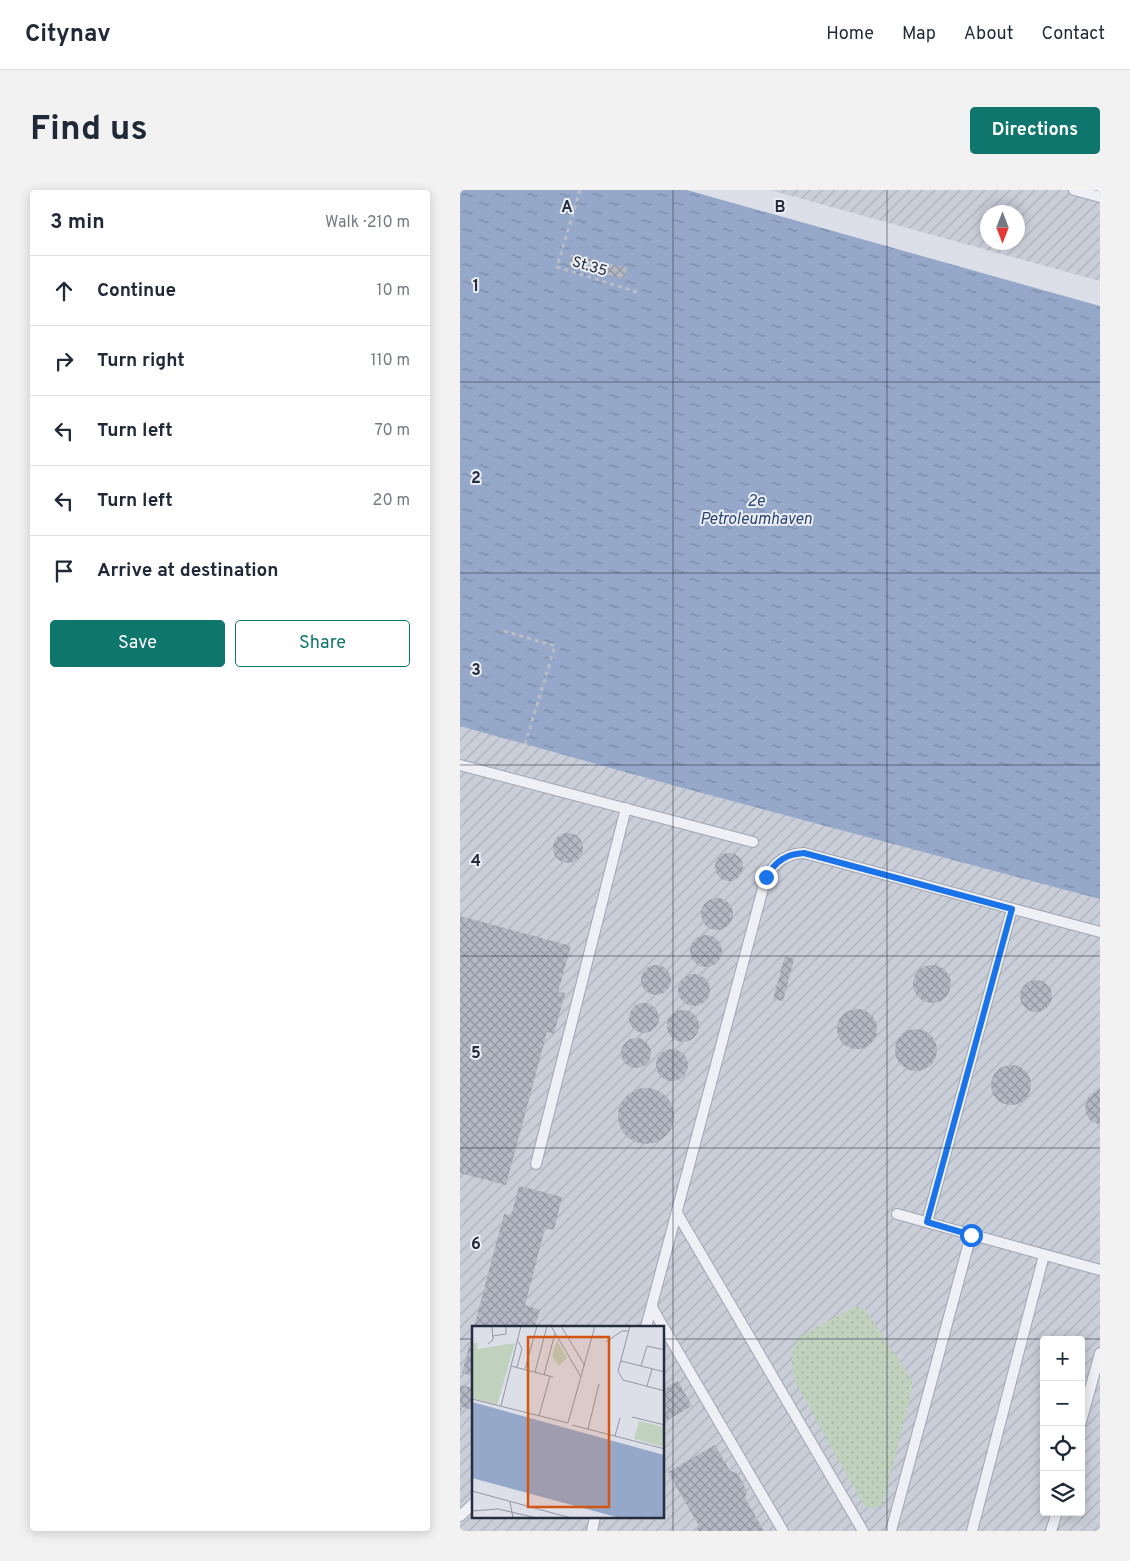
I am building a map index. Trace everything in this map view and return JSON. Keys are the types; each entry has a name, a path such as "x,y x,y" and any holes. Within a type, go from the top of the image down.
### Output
{"lane":[{"path":"1074,190 1100,197"},
{"path":"460,765 753,842"},
{"path":"536,1164 626,808"},
{"path":"646,1326 766,877 774,865 793,853 804,853 1100,932"},
{"path":"927,1222 1012,909"},
{"path":"677,1213 863,1531"},
{"path":"897,1214 1100,1270"},
{"path":"891,1531 971,1235"},
{"path":"972,1531 1044,1255"},
{"path":"652,1308 662,1326"},
{"path":"665,1331 783,1531"},
{"path":"1085,1407 1100,1353"},
{"path":"460,1516 472,1505"},
{"path":"1052,1531 1056,1516"},
{"path":"592,1531 596,1518"}],"path":[{"name":"St.35","path":"580,190 557,267 637,292"},
{"path":"504,631 555,646 525,744"}],"shaded area":[{"path":"770,190 1100,190 1100,281 988,250 1025,250 1025,205 980,205 980,248"},
{"path":"460,723 1100,897 1100,1531 460,1531"}],"green space":[{"path":"855,1306 865,1309 912,1380 912,1390 883,1505 872,1509 864,1505 795,1382 792,1366 793,1350 801,1337"}],"water":[{"name":"2e Petroleumhaven","path":"460,190 687,190 1100,306 1100,899 672,785 460,726"}],"building":[{"path":"571,254 627,268 624,279 569,265"},
{"path":"568,833 579,837 583,848 579,859 568,863 557,859 553,848 557,837"},
{"path":"729,853 739,857 743,867 739,877 729,881 719,877 715,867 719,857"},
{"path":"717,898 723,899 728,903 732,908 732,920 728,925 723,929 717,930 711,929 706,925 702,920 701,914 702,908 706,903 711,899"},
{"path":"460,916 571,946 558,992 565,993 554,1034 547,1032 506,1185 460,1173"},
{"path":"706,935 718,939 722,951 718,963 706,967 694,963 690,951 694,939"},
{"path":"785,956 794,959 783,1001 773,999"},
{"path":"656,965 667,969 671,980 667,991 656,995 645,991 641,980 645,969"},
{"path":"932,965 946,970 951,984 946,998 932,1003 918,998 913,984 918,970"},
{"path":"694,974 700,975 705,979 709,984 709,996 705,1001 700,1005 694,1006 688,1005 683,1001 679,996 678,990 679,984 683,979 688,975"},
{"path":"1036,980 1042,981 1047,985 1051,990 1051,1002 1047,1007 1042,1011 1036,1012 1030,1011 1025,1007 1021,1002 1020,996 1021,990 1025,985 1030,981"},
{"path":"644,1003 655,1007 659,1018 655,1029 644,1033 633,1029 629,1018 633,1007"},
{"path":"857,1009 871,1015 877,1029 871,1043 857,1049 843,1043 837,1029 843,1015"},
{"path":"683,1010 689,1011 694,1015 698,1020 698,1032 694,1037 689,1041 683,1042 677,1041 672,1037 668,1032 667,1026 668,1020 672,1015 677,1011"},
{"path":"916,1029 931,1035 937,1050 931,1065 916,1071 901,1065 895,1050 901,1035"},
{"path":"636,1038 647,1042 651,1053 647,1064 636,1068 625,1064 621,1053 625,1042"},
{"path":"672,1049 684,1053 688,1065 684,1077 672,1081 660,1077 656,1065 660,1053"},
{"path":"1015,1065 1022,1068 1028,1074 1031,1085 1030,1093 1022,1102 1015,1105 1007,1105 1000,1102 992,1093 991,1081 994,1074 1003,1066"},
{"path":"640,1088 652,1088 662,1092 670,1100 674,1116 670,1132 662,1140 652,1144 640,1144 630,1140 622,1132 618,1122 618,1110 622,1100 630,1092"},
{"path":"1100,1089 1100,1125 1090,1120 1086,1114 1085,1107 1089,1096"},
{"path":"519,1186 562,1197 554,1230 545,1228 525,1305 540,1310 535,1326 474,1326 504,1214 511,1216"},
{"path":"472,1336 472,1376 462,1373"},
{"path":"678,1381 692,1406 665,1421 665,1388"},
{"path":"460,1385 472,1388 472,1410 462,1407 460,1413"},
{"path":"715,1445 730,1471 737,1473 747,1491 745,1498 764,1531 698,1531 699,1526 668,1472"}],"route":[{"path":"766,877 774,865 783,858 793,853 804,853 1012,909 927,1222 971,1235"}]}
